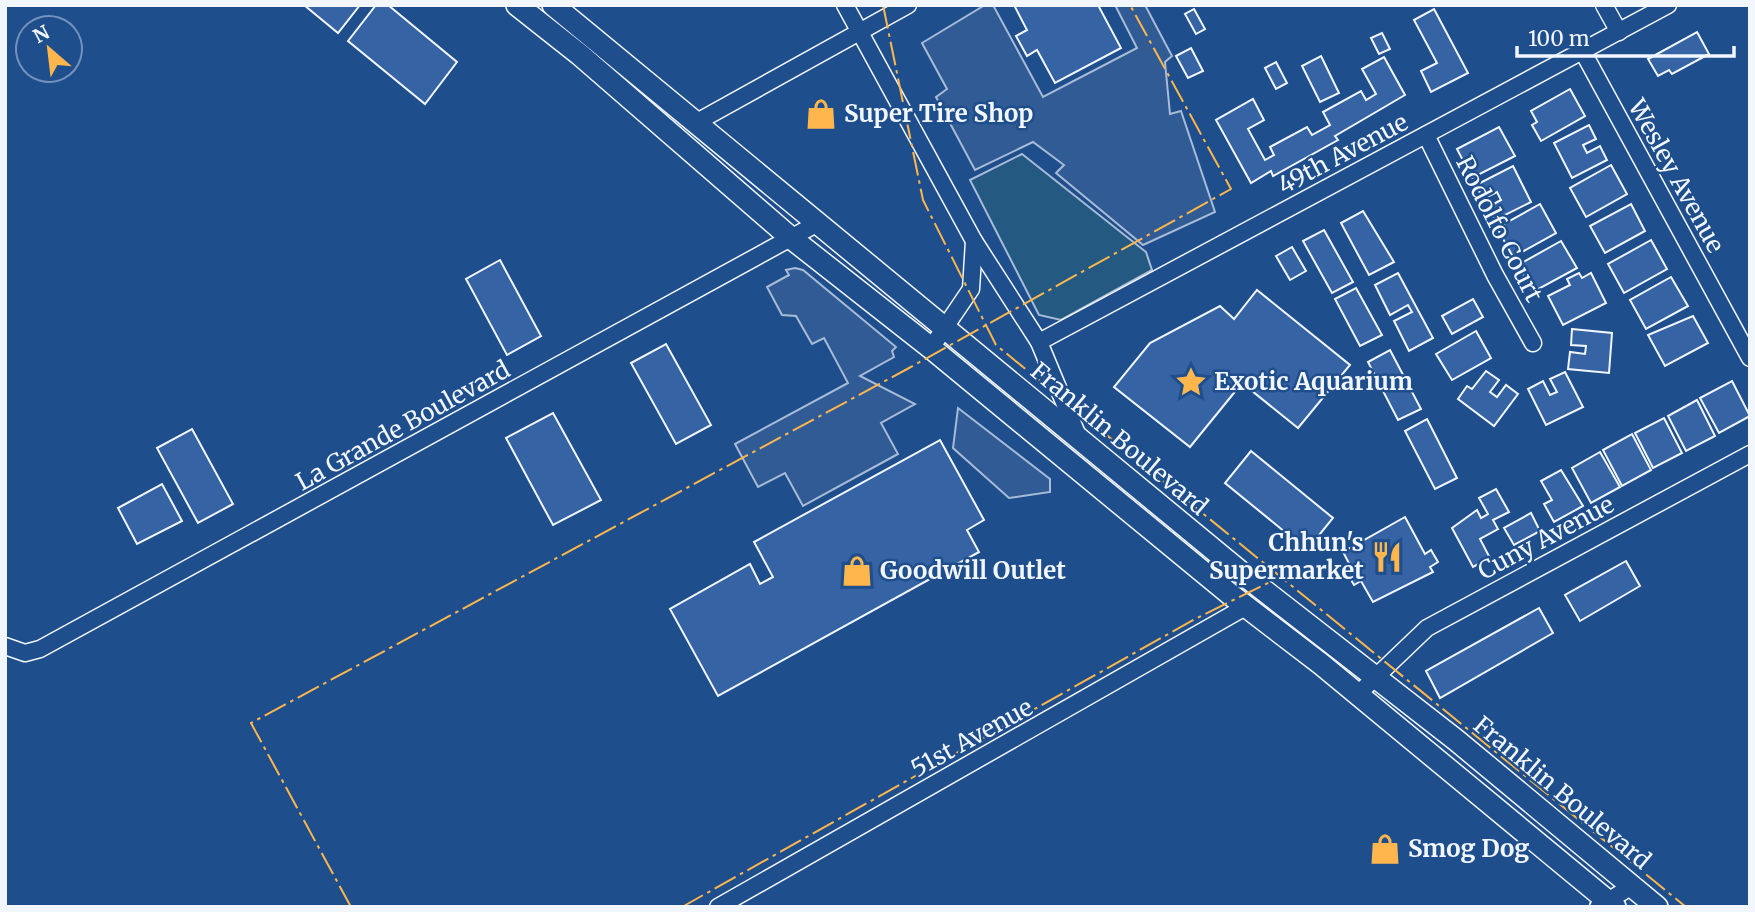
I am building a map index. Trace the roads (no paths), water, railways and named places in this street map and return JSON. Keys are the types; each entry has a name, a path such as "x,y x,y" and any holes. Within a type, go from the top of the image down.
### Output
{"main road":[{"name":"Franklin Boulevard","path":"517,5 579,54 791,238 1358,694 1607,905"},
{"name":"Franklin Boulevard","path":"553,5 1199,538 1456,740 1657,907"},
{"path":"1094,481 1116,484 1178,534 1199,538"}],"street":[{"path":"845,5 974,242 1039,342 1079,438"},
{"path":"697,122 908,5"},
{"path":"1604,5 1619,32"},
{"name":"49th Avenue","path":"1039,342 1668,5"},
{"name":"Wesley Avenue","path":"1583,52 1750,358"},
{"name":"Rodolfo Court","path":"1426,135 1495,275 1534,343"},
{"name":"La Grande Boulevard","path":"5,646 25,653 40,649 818,223"},
{"path":"931,348 971,289 974,242"},
{"name":"Cuny Avenue","path":"1358,694 1427,628 1750,454"},
{"name":"51st Avenue","path":"718,907 1247,606"},
{"path":"1607,905 1632,886"}],"place":[{"name":"Super Tire Shop","path":"821,114"},
{"name":"Exotic Aquarium","path":"1191,382"},
{"name":"Chhun's Supermarket","path":"1387,557"},
{"name":"Goodwill Outlet","path":"857,571"},
{"name":"Smog Dog","path":"1385,849"}]}
